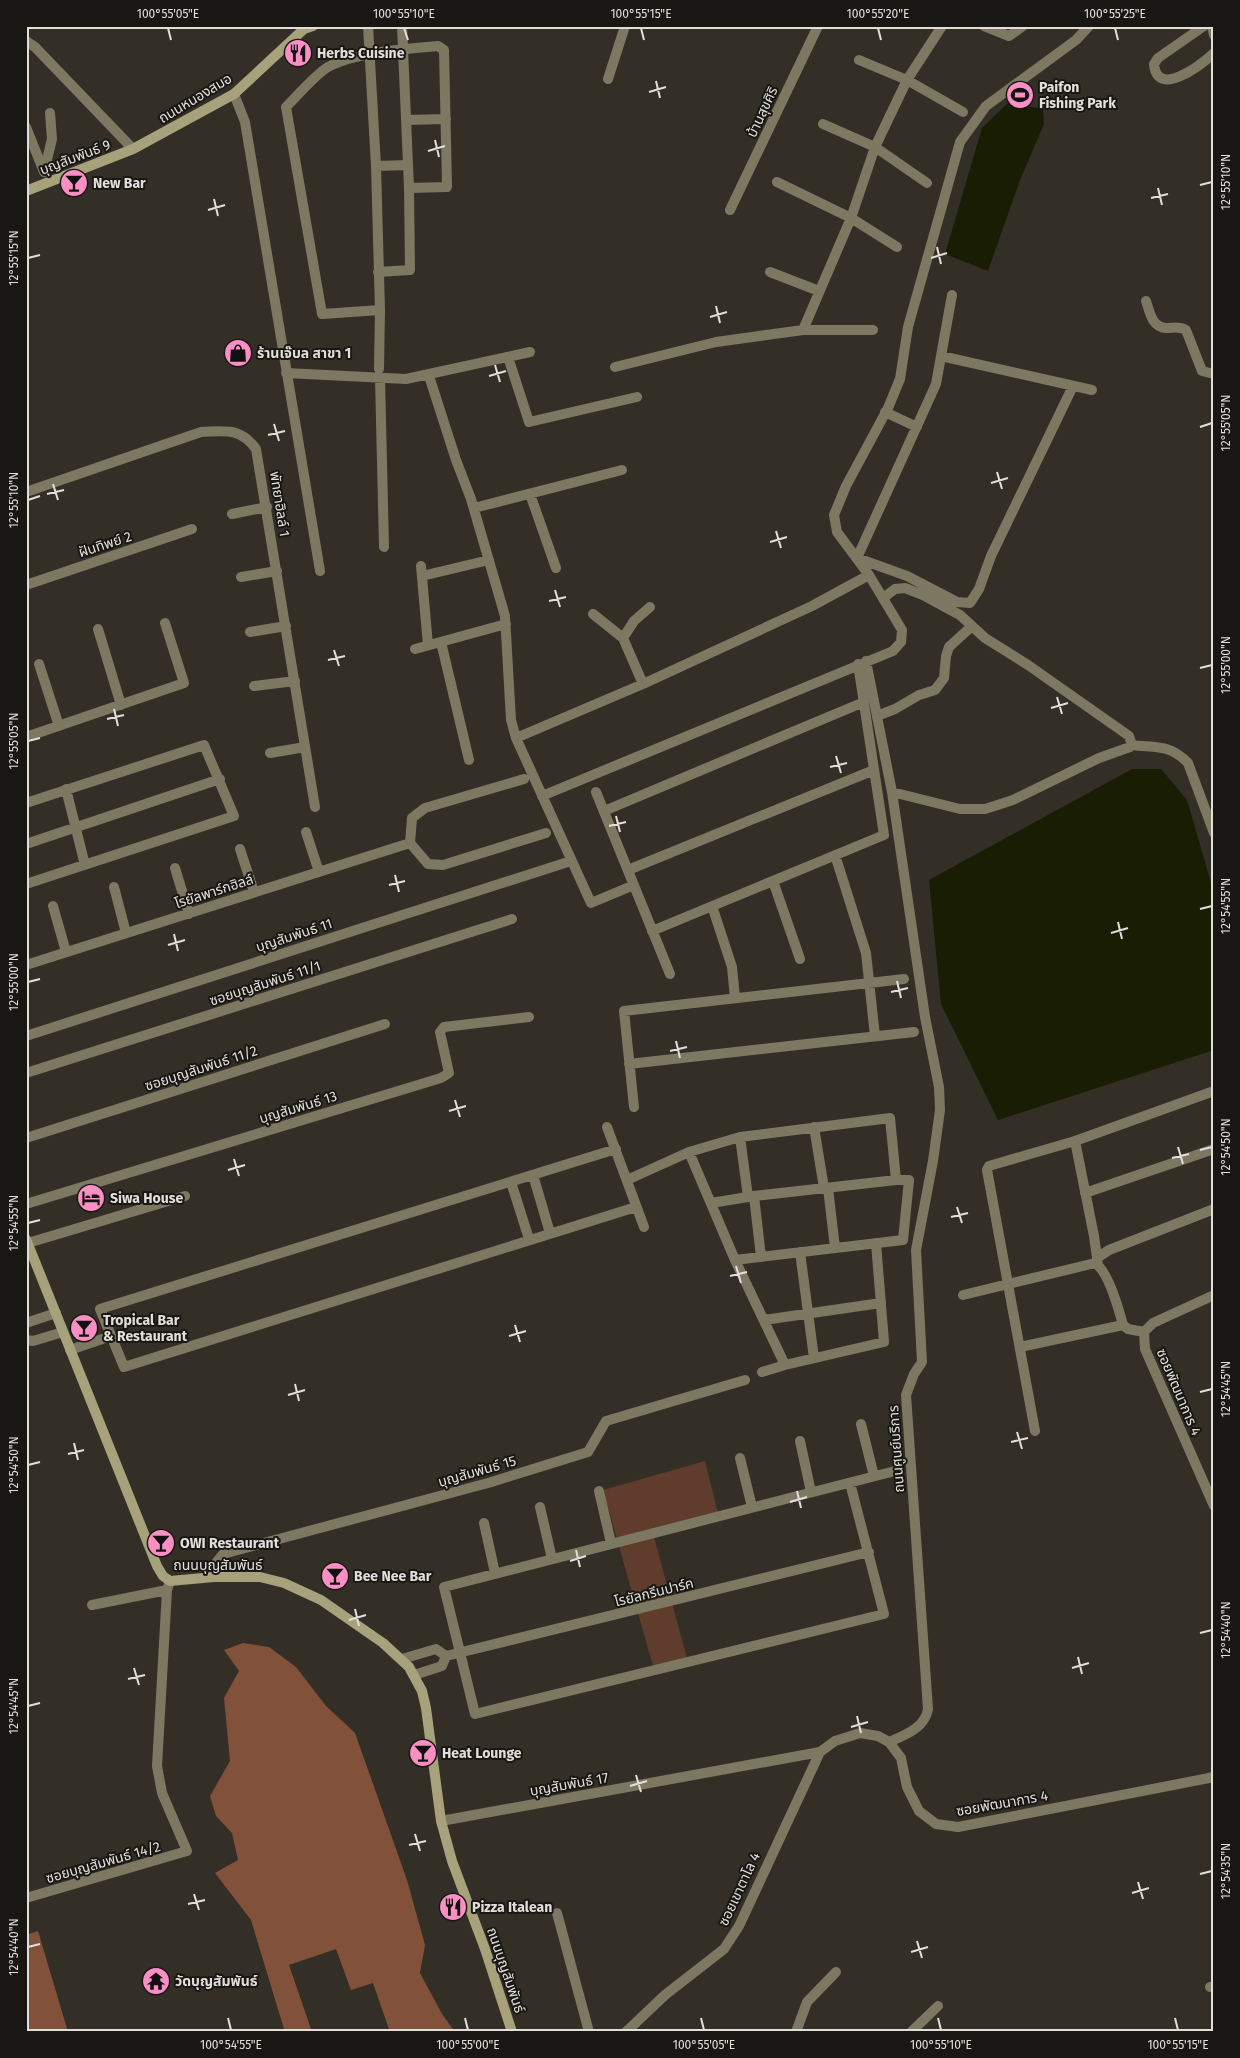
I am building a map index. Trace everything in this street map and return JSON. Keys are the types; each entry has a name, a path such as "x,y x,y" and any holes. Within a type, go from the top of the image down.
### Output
{"street":[{"path":"368,26 376,166 384,547"},
{"path":"378,272 410,270 409,188 402,26"},
{"path":"608,79 625,26"},
{"name":"บ้านสุขศิริ","path":"730,210 818,26"},
{"path":"803,330 851,218 875,147 907,80 942,26"},
{"path":"984,26 1009,36 1023,26"},
{"path":"542,796 892,651 901,642 902,630 869,575 837,532 834,515 846,486 900,379 908,326 960,142 986,106 1076,40 1090,26"},
{"path":"1204,26 1158,58 1154,64 1156,74 1163,80 1170,81 1214,53"},
{"path":"1212,26 1214,35"},
{"name":"ถนนหนองสมอ","path":"133,150 234,94 305,27"},
{"path":"26,41 35,47 133,150"},
{"path":"380,310 322,314 286,107 327,68 350,59 370,55 438,46 444,50 447,187 409,188"},
{"path":"859,60 907,80 963,112"},
{"path":"234,94 245,122 320,570"},
{"path":"46,177 52,139 50,113"},
{"path":"406,120 446,119"},
{"path":"823,124 875,147 927,183"},
{"path":"26,127 46,177"},
{"name":"บุญสัมพันธ์ 9","path":"26,191 46,177 133,150"},
{"path":"376,166 408,165"},
{"path":"777,182 851,218 897,246"},
{"path":"770,272 819,291"},
{"path":"857,558 936,384 952,295"},
{"path":"1146,301 1152,319 1156,324 1165,328 1180,327 1186,330 1202,371 1214,374"},
{"path":"616,367 716,342 803,330 873,330"},
{"path":"286,373 380,374 406,379 429,376 530,352"},
{"path":"941,356 1092,390"},
{"path":"508,357 529,422 637,397"},
{"path":"429,376 474,508 506,616 511,720 516,738 590,903 634,885"},
{"path":"857,558 907,576 957,602 970,603 979,589 991,556 1073,386"},
{"path":"885,412 916,427"},
{"name":"พัทยาฮิลล์ 1","path":"26,492 201,432 230,430 250,440 256,449 267,507 315,807"},
{"path":"474,508 622,470"},
{"path":"530,494 556,568"},
{"path":"232,514 267,507"},
{"name":"ฝันทิพย์ 2","path":"26,585 192,529"},
{"path":"428,645 421,571 489,560"},
{"path":"240,577 277,571"},
{"path":"516,738 643,684 812,606 869,575"},
{"path":"883,598 895,589 905,588 924,594 960,615 985,638 1028,665 1129,736 1132,745"},
{"path":"623,638 634,621 650,607"},
{"path":"593,614 623,638 643,684"},
{"path":"26,738 184,683 166,623"},
{"path":"416,649 506,624"},
{"path":"250,632 286,626"},
{"path":"877,716 895,709 919,695 935,690 944,678 946,656 950,647 972,626"},
{"path":"98,629 120,705"},
{"path":"441,642 469,760"},
{"path":"652,931 884,835 864,702 862,662"},
{"name":"ถนนศูนย์บริการ","path":"862,662 877,716 892,792 930,1050 939,1088 940,1110 933,1161 916,1250 922,1362 914,1374 906,1394 928,1709 927,1717 922,1724 890,1742"},
{"path":"39,664 59,726"},
{"path":"254,686 295,681"},
{"path":"604,811 864,702"},
{"path":"26,803 204,745 220,779 234,816 26,884"},
{"path":"892,792 960,809 985,809 1012,800 1099,758 1132,745 1163,748 1180,754 1188,763 1214,833"},
{"path":"270,753 306,747"},
{"path":"628,870 874,770"},
{"path":"26,844 220,779"},
{"path":"524,779 425,808 412,818 410,843 428,864 443,864 546,832"},
{"path":"66,789 85,865"},
{"path":"596,792 670,974"},
{"path":"306,832 319,872"},
{"name":"โรยัลพาร์กฮิลล์","path":"26,965 410,843"},
{"path":"240,849 254,892"},
{"path":"835,855 866,953 875,1036"},
{"name":"บุญสัมพันธ์ 11","path":"26,1036 571,860"},
{"path":"175,868 189,914"},
{"path":"774,881 800,959"},
{"path":"114,887 126,933"},
{"path":"53,906 66,952"},
{"path":"712,906 732,966 736,998"},
{"name":"ซอยบุญสัมพันธ์ 11/1","path":"26,1073 512,919"},
{"path":"634,1107 624,1011 904,979"},
{"name":"บุญสัมพันธ์ 13","path":"26,1204 445,1076 449,1073 440,1032 444,1027 529,1017"},
{"name":"ซอยบุญสัมพันธ์ 11/2","path":"26,1138 385,1024"},
{"path":"630,1064 914,1032"},
{"path":"1035,1431 1007,1284 987,1170 988,1166 1076,1141 1214,1091"},
{"path":"627,1180 688,1152 740,1137 890,1118 896,1180"},
{"path":"607,1127 644,1228"},
{"path":"814,1127 835,1248"},
{"path":"740,1137 761,1257"},
{"path":"1076,1141 1098,1261 1108,1281 1123,1325 1128,1329 1144,1332 1153,1323 1214,1294"},
{"path":"616,1149 100,1308 124,1367 636,1207"},
{"path":"1085,1193 1214,1149"},
{"path":"688,1152 785,1365"},
{"path":"533,1175 550,1233"},
{"path":"711,1203 751,1196 909,1180 903,1240 736,1260"},
{"path":"511,1182 529,1239"},
{"path":"27,1241 186,1196"},
{"path":"963,1295 1098,1261 1109,1250 1214,1208"},
{"name":"ถนนบุญสัมพันธ์","path":"27,1241 157,1566 168,1586 214,1577 260,1577 284,1582 321,1600 383,1643 402,1659 414,1675 426,1708 441,1821 452,1860 485,1949 512,2032"},
{"path":"762,1372 884,1342 876,1243"},
{"path":"800,1252 814,1358"},
{"path":"764,1320 881,1304"},
{"path":"26,1323 56,1313"},
{"path":"1020,1347 1123,1325"},
{"path":"26,1340 33,1341 63,1332"},
{"name":"ซอยพัฒนาการ 4","path":"1144,1332 1145,1349 1214,1506"},
{"path":"70,1350 111,1336"},
{"name":"บุญสัมพันธ์ 15","path":"214,1577 215,1564 223,1554 488,1483 588,1452 606,1421 745,1380"},
{"path":"861,1424 874,1476"},
{"path":"800,1441 811,1492"},
{"path":"740,1458 752,1508"},
{"path":"850,1483 884,1614 475,1714 444,1587 895,1471"},
{"path":"599,1491 611,1543"},
{"path":"540,1507 552,1559"},
{"path":"484,1523 495,1573"},
{"name":"โรยัลกรีนปาร์ค","path":"402,1659 436,1649 446,1656 869,1552"},
{"path":"92,1605 168,1586"},
{"name":"ซอยบุญสัมพันธ์ 14/2","path":"26,1898 187,1851 162,1793 157,1766 168,1586"},
{"name":"โรยัลกรีนปาร์ค","path":"414,1675 442,1666 446,1656"},
{"path":"820,1752 835,1740 860,1733 878,1736 890,1742"},
{"name":"ซอยพัฒนาการ 4","path":"890,1742 901,1758 907,1787 919,1811 936,1824 958,1826 1214,1776"},
{"name":"บุญสัมพันธ์ 17","path":"441,1821 820,1752"},
{"name":"ซอยเขาตาโล 4","path":"626,2032 665,1995 724,1949 739,1926 820,1752"},
{"path":"557,1913 589,2032"},
{"path":"796,2032 807,2002 836,1972"},
{"path":"917,2029 938,2006"}],"shaded area":[{"path":"1008,103 1043,109 1044,124 1020,180 988,271 945,254 982,128"},
{"path":"1132,769 1161,769 1187,800 1214,893 1214,1050 998,1120 941,1004 929,880"},
{"path":"705,1461 718,1513 652,1530 687,1658 653,1666 603,1490"},
{"path":"243,1643 269,1647 296,1667 326,1706 355,1733 407,1880 425,1945 420,1973 442,2014 455,2032 390,2032 373,1983 351,1990 336,1949 289,1965 312,2032 286,2032 284,2029 251,1920 215,1873 238,1860 232,1833 216,1816 210,1796 230,1761 224,1698 239,1671 224,1650"},
{"path":"38,1931 68,2032 26,2032 26,1935"}],"place":[{"name":"Herbs Cuisine","path":"298,53"},
{"name":"Paifon Fishing Park","path":"1020,95"},
{"name":"New Bar","path":"74,183"},
{"name":"ร้านเจ๊บล สาขา 1","path":"238,353"},
{"name":"Siwa House","path":"91,1198"},
{"name":"Tropical Bar & Restaurant","path":"84,1328"},
{"name":"OWI Restaurant","path":"161,1543"},
{"name":"Bee Nee Bar","path":"335,1576"},
{"name":"Heat Lounge","path":"423,1753"},
{"name":"Pizza Italean","path":"453,1907"},
{"name":"วัดบุญสัมพันธ์","path":"156,1981"}]}
